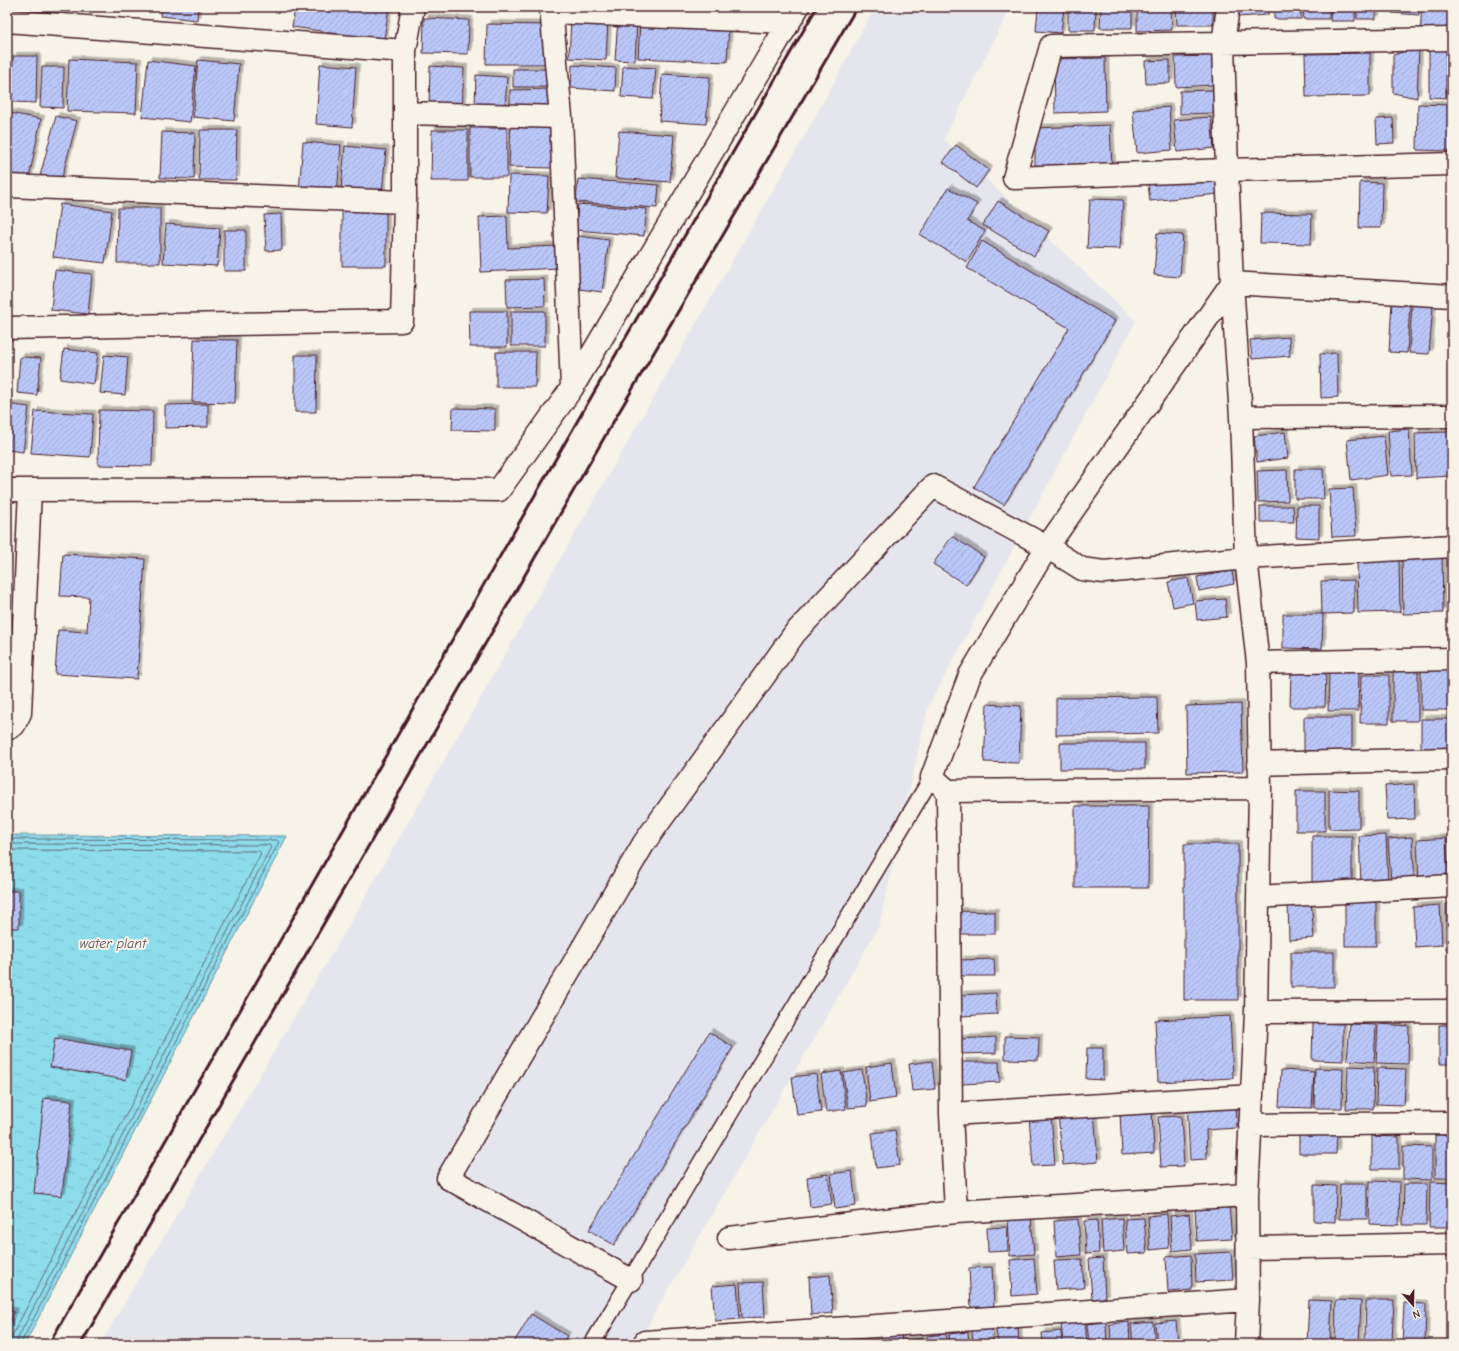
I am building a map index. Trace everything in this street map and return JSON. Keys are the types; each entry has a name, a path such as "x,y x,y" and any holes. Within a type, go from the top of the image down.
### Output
{"street":[{"path":"7,328 402,321 406,202 406,51 413,7"},
{"path":"1228,7 1223,44 1227,170 1232,283 1241,417 1246,558 1258,663 1260,788 1256,1012 1247,1194 1248,1300 1246,1344"},
{"path":"7,490 499,490 572,388 794,14 551,9 561,117 572,388"},
{"path":"7,21 406,51"},
{"path":"1452,39 1052,46 1014,178 1452,164"},
{"path":"405,113 561,117"},
{"path":"7,186 406,202"},
{"path":"1232,283 1452,296"},
{"path":"1232,283 1047,547 970,675 932,777 948,791 1260,788"},
{"path":"1241,417 1452,416"},
{"path":"631,1280 448,1178 644,843 795,633 933,486 1047,547 1082,569 1104,572 1246,558 1452,546"},
{"path":"7,729 14,725 20,713 30,490"},
{"path":"1258,663 1452,659"},
{"path":"1259,764 1452,759"},
{"path":"948,791 951,1114 956,1212"},
{"path":"1258,897 1452,886"},
{"path":"1256,1012 1452,1011"},
{"path":"951,1114 1252,1096"},
{"path":"1250,1125 1452,1123"},
{"path":"729,1238 956,1212 1247,1194"},
{"path":"1248,1248 1452,1244"},
{"path":"645,1342 1248,1300"}],"lane":[{"path":"592,1344 932,777"}],"shaded area":[{"path":"875,7 1011,7 944,139 1136,321 928,707 879,926 637,1344 100,1344 339,942 809,128"}],"water":[{"name":"water plant","path":"7,835 287,836 25,1344 7,1344"}],"building":[{"path":"161,7 198,7 197,20 160,16"},
{"path":"295,7 389,7 384,40 292,27"},
{"path":"1038,7 1064,7 1061,33 1036,31"},
{"path":"1068,7 1096,7 1095,30 1068,30"},
{"path":"1101,7 1132,7 1132,28 1100,28"},
{"path":"1137,7 1171,7 1172,30 1137,31"},
{"path":"1176,7 1213,7 1213,25 1177,25"},
{"path":"1237,7 1268,7 1268,15 1238,17"},
{"path":"1274,7 1301,7 1301,19 1274,19"},
{"path":"1304,7 1329,7 1329,19 1303,19"},
{"path":"1331,7 1355,7 1355,21 1330,21"},
{"path":"1357,7 1376,7 1376,19 1357,19"},
{"path":"1392,7 1420,7 1419,15 1392,13"},
{"path":"1422,7 1452,7 1452,34 1420,34"},
{"path":"571,17 608,19 606,60 569,58"},
{"path":"424,18 469,20 468,54 423,53"},
{"path":"618,19 637,20 635,61 615,60"},
{"path":"640,20 729,24 727,62 638,58"},
{"path":"487,24 547,25 547,64 486,64"},
{"path":"1448,42 1452,42 1452,99 1448,99"},
{"path":"1429,43 1446,43 1446,98 1429,97"},
{"path":"1419,47 1417,98 1393,93 1393,55"},
{"path":"1370,53 1370,96 1306,97 1305,54"},
{"path":"13,56 37,56 36,103 12,102"},
{"path":"1212,56 1213,85 1176,87 1175,57"},
{"path":"1105,58 1106,111 1055,113 1054,59"},
{"path":"69,59 138,62 136,113 67,111"},
{"path":"148,60 196,66 190,122 142,117"},
{"path":"198,60 239,64 234,121 193,117"},
{"path":"1170,60 1170,83 1146,84 1145,61"},
{"path":"320,64 356,67 352,127 316,124"},
{"path":"572,65 616,68 615,91 571,88"},
{"path":"430,66 464,68 462,109 429,108"},
{"path":"623,66 656,68 653,99 621,97"},
{"path":"42,67 64,67 63,108 40,107"},
{"path":"513,69 547,69 547,87 513,87"},
{"path":"662,74 710,77 706,124 659,121"},
{"path":"476,75 507,77 505,107 475,106"},
{"path":"549,89 550,112 510,113 510,90"},
{"path":"1213,90 1214,113 1180,114 1180,91"},
{"path":"1418,104 1451,105 1450,151 1417,150"},
{"path":"1169,107 1172,150 1137,153 1133,110"},
{"path":"10,113 41,119 29,178 7,174 7,125"},
{"path":"56,116 77,121 61,181 40,176"},
{"path":"1211,117 1214,148 1177,152 1174,120"},
{"path":"1393,118 1394,143 1377,144 1376,119"},
{"path":"511,122 554,124 552,168 509,167"},
{"path":"1110,125 1112,168 1035,170 1035,128"},
{"path":"470,128 507,128 507,177 470,177"},
{"path":"200,130 237,130 236,180 199,180"},
{"path":"432,130 468,130 468,181 431,181"},
{"path":"619,131 674,135 670,182 615,178"},
{"path":"162,132 195,133 194,179 160,178"},
{"path":"303,142 341,145 337,194 299,191"},
{"path":"956,145 989,170 976,188 943,162"},
{"path":"345,146 386,150 382,194 341,190"},
{"path":"509,175 549,176 547,213 508,212"},
{"path":"1216,177 1218,194 1150,201 1148,184"},
{"path":"578,179 659,185 657,208 576,202"},
{"path":"1360,182 1382,183 1381,228 1359,228"},
{"path":"948,188 977,204 967,221 985,231 967,262 920,235"},
{"path":"1090,199 1123,200 1120,249 1087,248"},
{"path":"998,201 1049,231 1034,256 983,225"},
{"path":"60,204 112,211 105,263 53,257"},
{"path":"578,204 647,209 644,236 576,230"},
{"path":"386,207 386,266 342,266 342,208"},
{"path":"118,208 160,208 160,263 117,263"},
{"path":"1261,213 1312,214 1311,244 1260,243"},
{"path":"281,214 282,250 266,251 264,215"},
{"path":"507,216 508,248 558,246 559,268 481,272 479,217"},
{"path":"166,224 220,228 217,266 163,263"},
{"path":"224,230 246,230 246,271 224,271"},
{"path":"1157,233 1183,235 1180,277 1154,275"},
{"path":"579,236 609,240 602,292 571,288"},
{"path":"982,241 1115,321 1004,505 974,487 1069,328 967,268"},
{"path":"55,270 92,274 88,314 51,310"},
{"path":"544,279 545,306 507,307 506,280"},
{"path":"1392,302 1410,304 1407,353 1389,352"},
{"path":"1412,303 1433,305 1429,354 1409,353"},
{"path":"469,311 507,311 507,347 470,347"},
{"path":"511,311 545,311 545,346 511,346"},
{"path":"1289,337 1290,356 1252,359 1250,340"},
{"path":"194,339 237,340 235,403 192,402"},
{"path":"64,349 98,353 94,384 60,379"},
{"path":"496,352 536,352 535,387 496,387"},
{"path":"1337,353 1338,397 1321,398 1320,354"},
{"path":"104,355 128,357 125,395 100,393"},
{"path":"295,355 317,355 316,412 295,412"},
{"path":"20,357 41,358 37,395 17,393"},
{"path":"7,404 29,407 23,452 7,450"},
{"path":"208,404 208,427 165,428 165,405"},
{"path":"453,408 495,409 495,431 452,430"},
{"path":"99,410 153,411 152,466 98,465"},
{"path":"35,411 93,414 90,457 31,453"},
{"path":"1409,429 1412,475 1391,476 1388,431"},
{"path":"1285,432 1288,458 1257,462 1254,436"},
{"path":"1449,432 1451,476 1416,478 1415,433"},
{"path":"1384,436 1388,475 1351,480 1347,440"},
{"path":"1295,469 1323,469 1324,499 1295,499"},
{"path":"1287,470 1288,501 1258,502 1257,471"},
{"path":"1353,488 1356,536 1332,537 1329,489"},
{"path":"1260,506 1293,506 1294,522 1260,522"},
{"path":"1297,506 1319,506 1319,538 1296,537"},
{"path":"952,536 984,557 966,585 933,564"},
{"path":"63,554 145,559 137,679 55,674 58,630 87,632 89,597 60,596"},
{"path":"1442,557 1443,613 1403,614 1402,558"},
{"path":"1399,559 1400,612 1358,613 1357,560"},
{"path":"1232,571 1234,584 1199,591 1197,577"},
{"path":"1188,578 1193,603 1173,607 1168,582"},
{"path":"1354,580 1354,613 1322,614 1321,581"},
{"path":"1225,599 1227,617 1197,620 1195,601"},
{"path":"1283,614 1323,614 1322,649 1283,648"},
{"path":"1291,670 1326,671 1325,707 1290,707"},
{"path":"1421,670 1451,670 1451,710 1421,710"},
{"path":"1393,671 1418,671 1418,721 1393,721"},
{"path":"1329,672 1359,672 1358,711 1328,711"},
{"path":"1361,675 1389,675 1389,723 1360,723"},
{"path":"1157,697 1158,733 1056,735 1056,698"},
{"path":"987,704 1021,706 1019,763 984,762"},
{"path":"1241,704 1243,772 1187,773 1186,706"},
{"path":"1304,717 1352,717 1352,751 1304,751"},
{"path":"1421,719 1450,719 1450,755 1421,755"},
{"path":"1060,743 1145,743 1145,769 1060,769"},
{"path":"1414,784 1415,819 1387,820 1385,786"},
{"path":"1329,790 1359,791 1359,828 1329,829"},
{"path":"1296,791 1325,791 1325,831 1296,831"},
{"path":"1075,806 1149,806 1148,888 1075,888"},
{"path":"1386,835 1388,883 1361,884 1359,836"},
{"path":"1312,836 1352,836 1352,883 1312,883"},
{"path":"1412,837 1415,881 1391,882 1388,839"},
{"path":"1446,838 1449,881 1419,883 1417,840"},
{"path":"1450,840 1452,840 1452,868"},
{"path":"1184,844 1238,844 1238,1000 1184,1000"},
{"path":"7,891 19,891 19,928 7,928"},
{"path":"1311,899 1314,938 1289,940 1288,901"},
{"path":"1345,902 1376,902 1376,946 1345,946"},
{"path":"1446,904 1452,904 1452,949 1446,949"},
{"path":"1440,905 1442,945 1415,947 1413,907"},
{"path":"957,911 995,912 995,934 957,934"},
{"path":"1291,952 1334,952 1334,987 1291,987"},
{"path":"994,959 995,976 961,976 960,960"},
{"path":"996,993 997,1014 961,1016 960,995"},
{"path":"1230,1016 1233,1078 1158,1082 1155,1020"},
{"path":"1313,1023 1343,1024 1343,1061 1312,1060"},
{"path":"1350,1024 1376,1025 1374,1062 1347,1060"},
{"path":"1378,1024 1409,1026 1408,1064 1376,1063"},
{"path":"1439,1025 1452,1025 1452,1064 1439,1064"},
{"path":"709,1032 733,1047 614,1245 589,1230"},
{"path":"1005,1036 1039,1037 1038,1060 1005,1059"},
{"path":"996,1037 996,1053 959,1054 959,1039"},
{"path":"55,1038 131,1051 126,1080 50,1067"},
{"path":"1087,1048 1103,1048 1103,1080 1086,1079"},
{"path":"932,1061 935,1089 912,1091 909,1064"},
{"path":"962,1062 999,1062 1000,1082 962,1084"},
{"path":"892,1063 896,1098 870,1102 866,1067"},
{"path":"1348,1066 1374,1067 1373,1109 1346,1109"},
{"path":"1315,1068 1343,1069 1342,1108 1314,1108"},
{"path":"1377,1068 1406,1069 1404,1105 1376,1104"},
{"path":"862,1070 867,1106 848,1108 843,1073"},
{"path":"1281,1070 1314,1072 1312,1108 1279,1107"},
{"path":"841,1071 846,1109 826,1112 821,1074"},
{"path":"816,1074 821,1112 797,1115 792,1077"},
{"path":"44,1098 72,1101 62,1196 34,1193"},
{"path":"1236,1100 1237,1128 1206,1130 1207,1159 1190,1160 1187,1103"},
{"path":"1152,1110 1154,1153 1122,1155 1120,1112"},
{"path":"1094,1111 1098,1162 1063,1165 1058,1114"},
{"path":"1051,1115 1055,1165 1033,1166 1029,1117"},
{"path":"1181,1116 1184,1166 1161,1167 1158,1117"},
{"path":"895,1130 900,1165 876,1168 872,1133"},
{"path":"1299,1134 1337,1134 1336,1154 1299,1154"},
{"path":"1435,1135 1452,1135 1452,1178 1435,1178"},
{"path":"1372,1136 1399,1137 1399,1169 1372,1169"},
{"path":"1403,1146 1432,1147 1432,1180 1403,1179"},
{"path":"852,1171 856,1206 835,1209 831,1174"},
{"path":"828,1174 832,1204 810,1207 807,1177"},
{"path":"1370,1181 1400,1182 1399,1225 1369,1224"},
{"path":"1430,1182 1452,1183 1452,1227 1429,1227"},
{"path":"1340,1184 1367,1184 1367,1219 1339,1219"},
{"path":"1404,1184 1427,1184 1426,1225 1403,1225"},
{"path":"1314,1185 1336,1186 1335,1222 1314,1221"},
{"path":"1229,1206 1232,1239 1197,1241 1195,1208"},
{"path":"1167,1214 1169,1248 1150,1250 1148,1216"},
{"path":"1189,1214 1192,1249 1172,1251 1170,1216"},
{"path":"1031,1217 1034,1254 1010,1256 1008,1219"},
{"path":"1122,1218 1124,1251 1103,1253 1101,1220"},
{"path":"1144,1218 1147,1253 1127,1254 1125,1219"},
{"path":"1078,1219 1081,1255 1056,1257 1054,1221"},
{"path":"1097,1220 1099,1253 1086,1254 1084,1221"},
{"path":"1007,1227 1008,1251 988,1252 987,1228"},
{"path":"1231,1252 1233,1280 1196,1282 1195,1254"},
{"path":"1191,1255 1192,1290 1168,1292 1166,1257"},
{"path":"1034,1258 1037,1294 1012,1296 1010,1260"},
{"path":"1103,1258 1105,1298 1092,1299 1089,1259"},
{"path":"1082,1259 1084,1288 1056,1290 1054,1260"},
{"path":"992,1267 994,1306 971,1308 969,1268"},
{"path":"830,1275 833,1313 811,1315 809,1277"},
{"path":"763,1282 765,1317 742,1318 740,1283"},
{"path":"737,1284 740,1319 715,1321 712,1286"},
{"path":"1309,1300 1332,1301 1330,1344 1307,1343"},
{"path":"1336,1300 1361,1301 1359,1344 1335,1344"},
{"path":"1366,1300 1394,1300 1392,1342 1365,1341"},
{"path":"1404,1303 1426,1304 1425,1344 1402,1344"},
{"path":"7,1309 14,1312 7,1329"},
{"path":"531,1314 567,1336 562,1344 513,1344"},
{"path":"1085,1321 1087,1344 1063,1344 1061,1323"},
{"path":"1176,1321 1178,1344 1157,1344 1155,1323"},
{"path":"1106,1322 1107,1344 1089,1344 1087,1324"},
{"path":"1129,1322 1130,1344 1111,1344 1110,1324"},
{"path":"1153,1322 1155,1344 1133,1344 1131,1324"},
{"path":"992,1327 993,1344 973,1344 972,1329"},
{"path":"1018,1328 1019,1344 1007,1344 1007,1342 998,1343 996,1330"},
{"path":"1061,1331 1062,1344 1043,1344 1042,1333"},
{"path":"968,1332 969,1344 950,1344 949,1334"},
{"path":"901,1333 902,1344 882,1344 881,1334"},
{"path":"946,1334 947,1344 927,1344 927,1336"},
{"path":"924,1338 924,1344 904,1344 904,1340"}],"railway":[{"path":"49,1344 582,413 817,7"},
{"path":"81,1344 619,412 857,7"}]}
